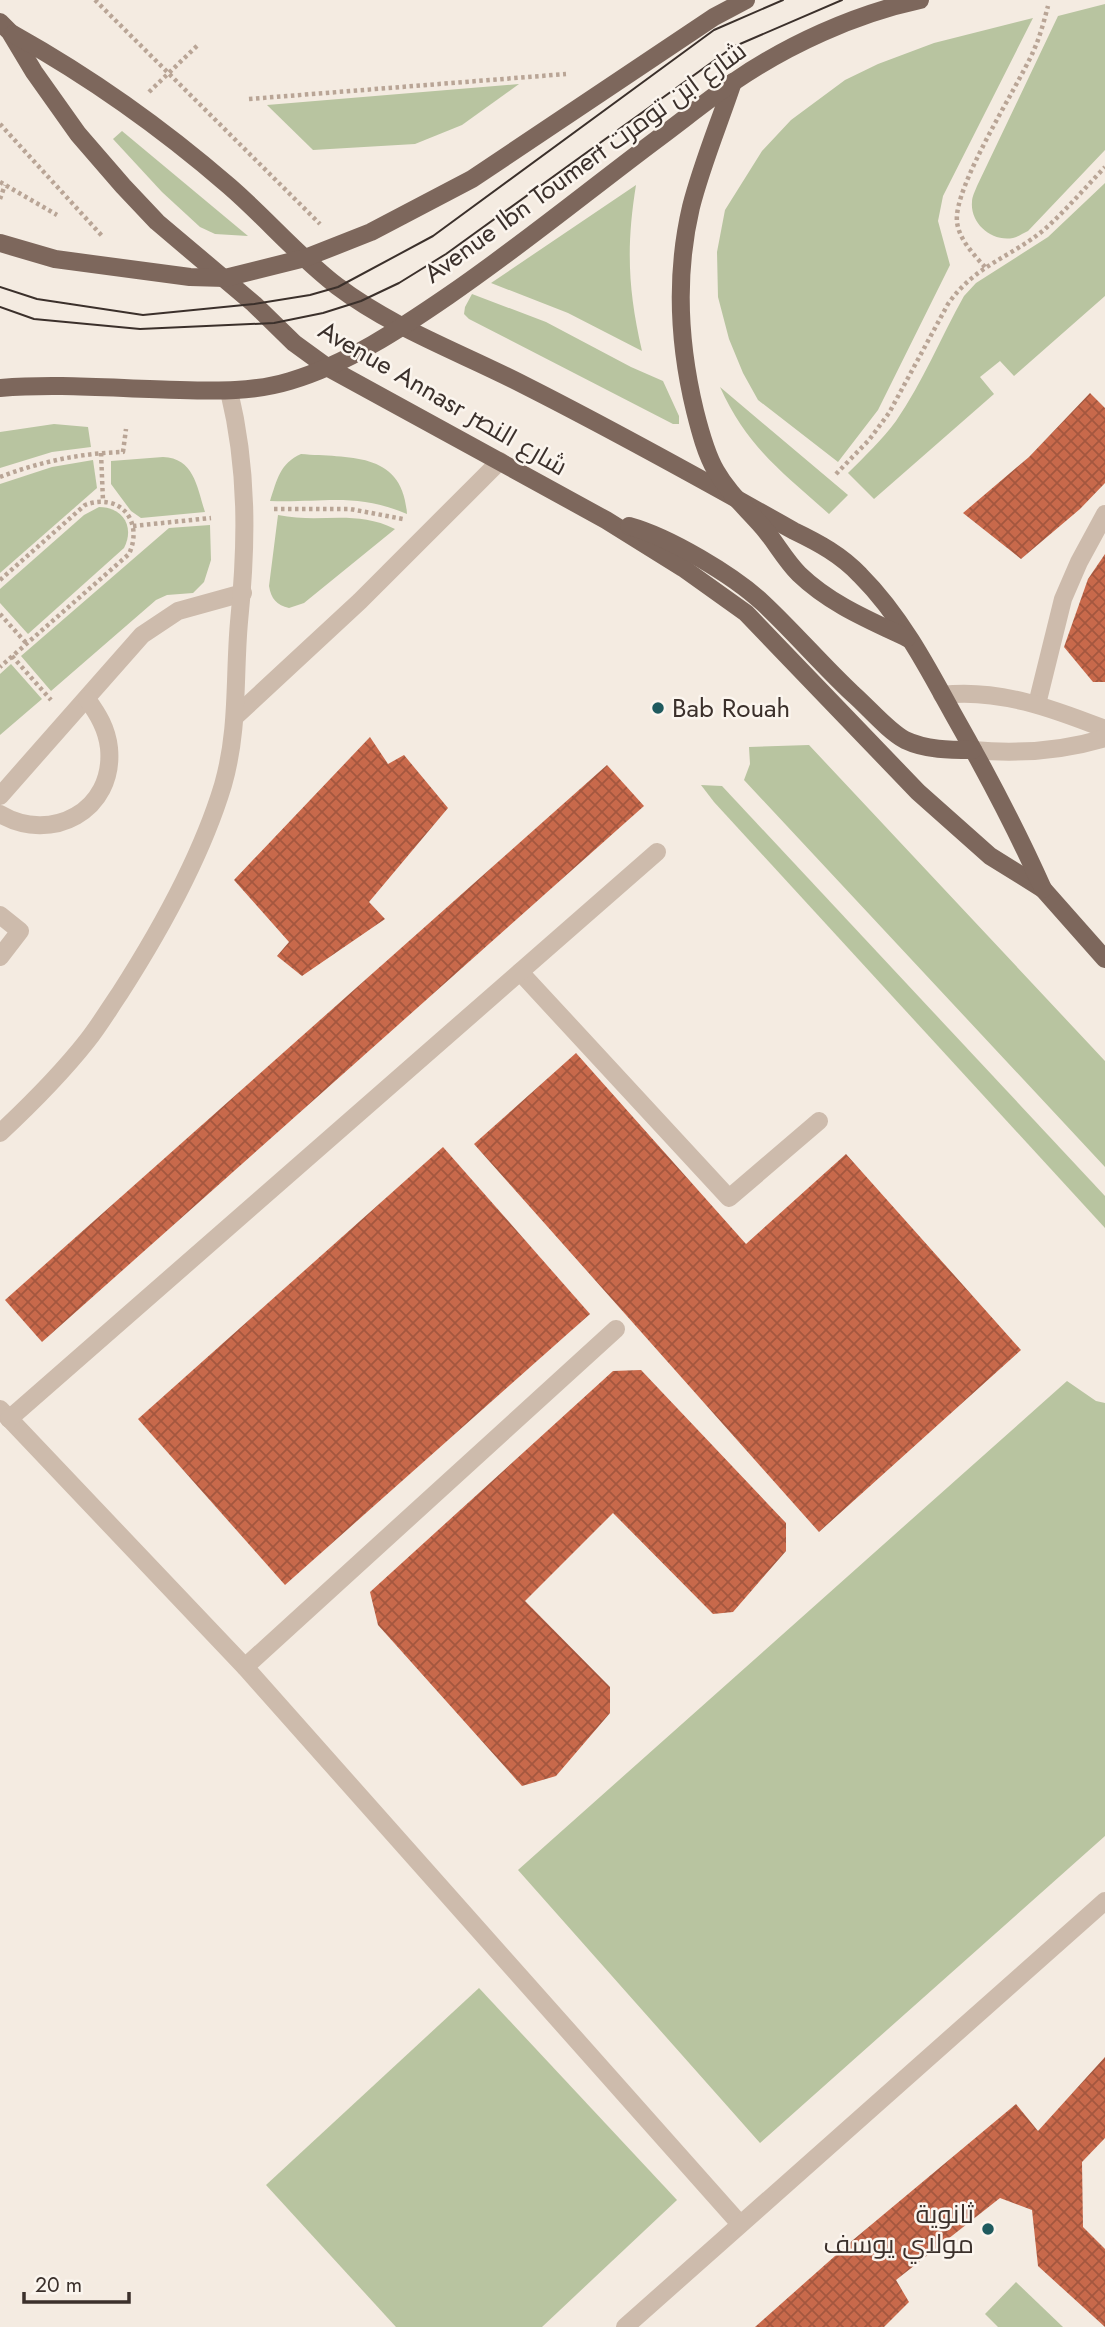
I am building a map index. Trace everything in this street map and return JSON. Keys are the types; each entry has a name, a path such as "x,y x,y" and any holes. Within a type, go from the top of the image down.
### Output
{"main road":[{"name":"Avenue Ibn Toumert شارع ابن تومرت","path":"0,243 55,258 190,277 225,278 305,258 371,232 472,179 714,17 746,0"},
{"name":"Avenue Ibn Toumert شارع ابن تومرت","path":"0,388 41,384 229,391 291,381 327,367 403,327 467,283 733,82 782,53 847,22 920,0"},
{"name":"Avenue Annasr شارع النصر","path":"5,27 100,87 180,146 229,186 338,287 403,327 522,384 828,547 860,574 887,605 910,639 1016,830 1043,889"},
{"name":"Avenue Annasr شارع النصر","path":"5,27 90,150 157,222 225,278 294,343 327,367 606,520 683,568 746,613 918,792 990,856 1043,889"},
{"path":"733,82 702,168 691,211 683,254 680,298 686,375 699,428 715,469 734,498"},
{"name":"Avenue Annasr شارع النصر","path":"734,498 770,535 797,572 833,602 910,639"},
{"path":"606,520 645,531 683,550 751,594 903,739 926,747 973,750"},
{"path":"1043,889 1105,958"}],"street":[{"path":"0,1133 29,1106 89,1040 153,938 181,886 223,784 236,716 245,508 239,432 229,391"},
{"path":"236,716 360,601 500,461"},
{"path":"1037,704 1063,599 1105,514"},
{"path":"0,796 69,720 127,650 159,622 198,604 243,593"},
{"path":"942,695 967,693 1037,704 1105,729"},
{"path":"0,814 18,823 47,826 76,816 99,794 109,765 109,750 102,720 87,699"},
{"path":"973,750 1004,752 1068,748 1105,738"},
{"path":"657,852 4,1414 245,1667 740,2224"},
{"path":"0,915 20,931 0,957"},
{"path":"520,972 730,1198 819,1121"},
{"path":"245,1667 616,1329"},
{"path":"625,2327 1105,1901"}],"path":[{"path":"95,0 341,244"},
{"path":"985,267 972,254 963,239 957,222 957,209 988,137 1033,52 1048,6"},
{"path":"146,96 199,44"},
{"path":"249,99 566,74"},
{"path":"0,124 92,223 122,268"},
{"path":"0,134 5,129"},
{"path":"836,474 869,440 888,414 953,297 970,277 1044,229 1105,167"},
{"path":"0,199 2,183 57,215"},
{"path":"0,477 51,461 123,452 126,429"},
{"path":"101,453 103,501"},
{"path":"0,580 85,505 103,501 122,509 133,526 133,545 123,561 0,667"},
{"path":"274,509 350,509 403,519"},
{"path":"133,526 211,518"},
{"path":"0,614 27,644"},
{"path":"12,656 69,720"}],"green space":[{"path":"1105,4 1105,150 1028,231 1013,238 990,234 974,217 973,196 1058,16"},
{"path":"1033,18 943,196 938,221 950,265 878,410 838,462 758,400 743,373 729,339 718,297 717,252 725,210 762,151 791,120 845,80 878,64 934,43"},
{"path":"519,84 462,125 415,144 313,150 267,105"},
{"path":"122,131 248,236 215,234 200,227 162,192 113,139"},
{"path":"1105,183 1105,296 1014,376 1000,361 980,377 994,394 874,499 848,473 879,441 906,406 964,296 976,283 1048,237"},
{"path":"636,185 630,268 642,351 568,313 491,283"},
{"path":"472,294 546,322 663,381 679,416 679,424 673,424 469,319 464,314"},
{"path":"720,387 848,495 829,514 781,471 754,442"},
{"path":"54,424 88,427 91,447 52,452 0,468 0,432"},
{"path":"301,454 355,458 384,468 396,479 403,493 407,514 388,507 355,501 270,501 284,467"},
{"path":"163,457 182,462 188,468 205,512 141,518 131,511 111,484 111,461"},
{"path":"93,460 97,488 0,573 0,484 52,467"},
{"path":"99,507 115,510 125,520 128,533 124,548 28,634 0,603 0,589 84,515"},
{"path":"278,515 351,518 380,523 395,529 304,603 289,608 275,601 269,586"},
{"path":"210,525 211,560 204,582 193,593 167,595 156,600 51,691 21,656 169,528"},
{"path":"11,664 42,699 0,735 0,674"},
{"path":"809,745 1105,1061 1105,1167 744,780 750,764 749,747"},
{"path":"701,785 722,786 1105,1196 1105,1228 714,802"},
{"path":"1067,1381 1096,1401 1105,1403 1105,1836 760,2143 518,1870"},
{"path":"479,1988 677,2200 542,2327 396,2327 266,2185"},
{"path":"1016,2282 1063,2327 998,2327 985,2314"}],"building":[{"path":"1090,393 1105,408 1105,483 1080,509 1021,559 963,513 1029,457"},
{"path":"1105,554 1105,682 1093,682 1064,647 1088,579"},
{"path":"370,737 388,764 404,755 448,808 369,902 385,919 302,976 277,956 289,942 234,880"},
{"path":"607,765 644,806 42,1342 5,1300"},
{"path":"576,1053 746,1244 846,1154 1021,1350 819,1532 474,1144"},
{"path":"443,1147 590,1314 285,1585 138,1419"},
{"path":"641,1370 786,1523 786,1551 733,1612 713,1614 613,1513 525,1601 610,1687 610,1713 556,1776 522,1786 378,1625 370,1592 613,1371"},
{"name":"ثانوية مولاي يوسف","path":"1105,2057 1105,2138 1082,2162 1083,2227 1105,2249 1105,2327 1038,2266 1032,2210 1000,2198 896,2280 909,2302 884,2327 755,2327 853,2240 1016,2104 1038,2131"}],"tram line":[{"path":"0,287 37,299 143,315 254,304 310,295 338,287 433,236 714,30 783,0"},
{"path":"0,307 34,319 140,329 274,323 323,313 361,301 399,283 446,254 733,47 842,0"}],"place":[{"name":"Bab Rouah","path":"658,708"},
{"name":"ثانوية مولاي يوسف","path":"988,2229"}]}
